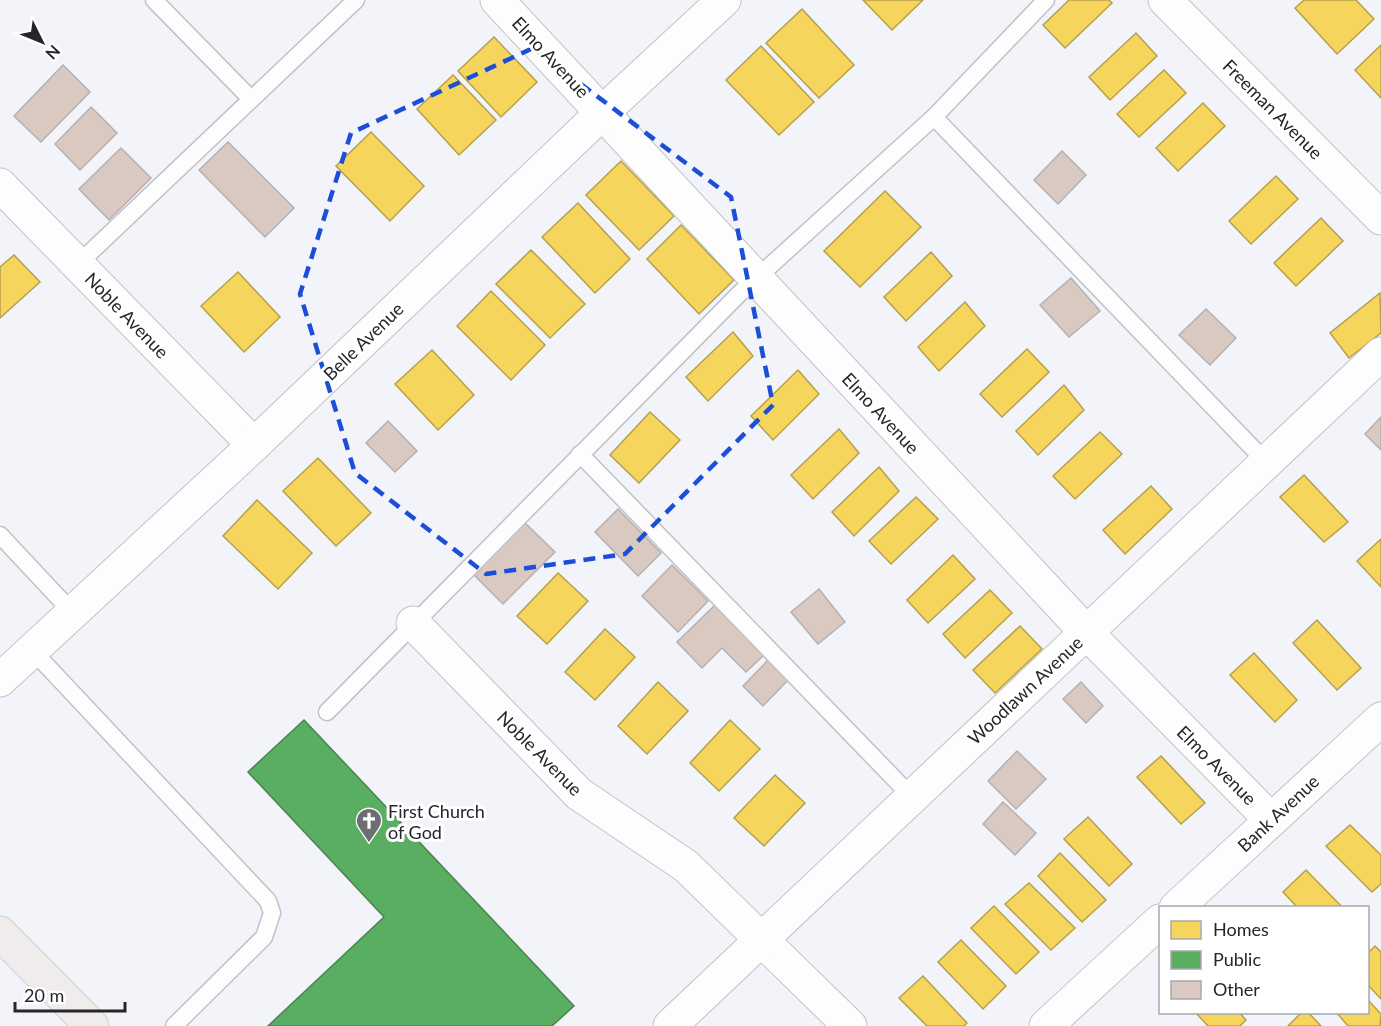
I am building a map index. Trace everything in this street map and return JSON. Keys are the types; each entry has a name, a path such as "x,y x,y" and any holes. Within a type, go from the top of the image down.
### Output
{"main road":[{"path":"0,933 92,1026"}],"street":[{"name":"Elmo Avenue","path":"497,0 1086,632 1271,820"},
{"name":"Belle Avenue","path":"0,680 254,445 603,112 724,0"},
{"name":"Freeman Avenue","path":"1165,0 1381,218"},
{"name":"Noble Avenue","path":"0,185 254,445"},
{"name":"Woodlawn Avenue","path":"670,1026 1381,354"},
{"name":"Noble Avenue","path":"413,623 579,794 686,867 850,1026"},
{"name":"Bank Avenue","path":"1178,906 1381,719"},
{"path":"1046,1026 1159,923"}],"lane":[{"path":"154,0 251,99"},
{"path":"78,264 356,0"},
{"path":"327,712 756,278 934,117 1046,0"},
{"path":"934,117 1266,462"},
{"path":"580,454 912,797"},
{"path":"0,535 72,612"},
{"path":"32,650 268,901 272,913 264,937 174,1026"}],"highlighted area":[{"path":"533,48 731,197 773,405 625,554 486,574 355,473 300,294 351,133"}],"building: Homes":[{"path":"863,0 923,0 892,30"},
{"path":"1069,0 1109,0 1112,3 1065,48 1043,25"},
{"path":"1304,0 1356,0 1374,19 1337,54 1295,8"},
{"path":"802,9 854,65 819,98 766,43"},
{"path":"1136,33 1157,56 1110,100 1089,77"},
{"path":"494,37 537,82 501,117 458,71"},
{"path":"1381,45 1381,98 1355,70"},
{"path":"761,46 814,102 779,135 726,80"},
{"path":"1164,70 1186,93 1139,137 1117,114"},
{"path":"453,75 496,120 459,155 417,109"},
{"path":"1203,103 1225,126 1178,171 1156,148"},
{"path":"371,132 424,186 390,221 336,166"},
{"path":"621,161 674,216 639,250 586,195"},
{"path":"1276,176 1298,199 1251,244 1229,221"},
{"path":"885,191 921,227 860,287 824,251"},
{"path":"578,203 630,259 595,293 542,237"},
{"path":"1321,218 1343,241 1296,286 1274,263"},
{"path":"681,225 734,280 699,314 647,259"},
{"path":"531,250 585,304 550,338 496,284"},
{"path":"931,252 952,276 906,321 884,297"},
{"path":"14,255 40,282 0,318 0,267"},
{"path":"238,272 280,317 244,352 201,306"},
{"path":"491,291 545,345 511,380 457,326"},
{"path":"1380,293 1381,333 1349,358 1330,333"},
{"path":"965,302 985,326 939,371 918,347"},
{"path":"733,332 753,356 708,401 686,377"},
{"path":"1027,349 1049,372 1002,417 980,394"},
{"path":"432,350 474,395 438,430 395,384"},
{"path":"798,370 819,394 773,440 751,416"},
{"path":"1064,385 1084,410 1038,455 1016,431"},
{"path":"650,412 680,440 639,483 610,455"},
{"path":"839,429 859,453 813,499 791,475"},
{"path":"1100,432 1122,454 1075,499 1053,476"},
{"path":"318,458 371,513 336,546 283,491"},
{"path":"879,467 899,491 854,536 832,512"},
{"path":"1304,475 1348,522 1324,542 1280,497"},
{"path":"1151,486 1172,509 1125,554 1103,530"},
{"path":"916,497 938,519 891,564 869,541"},
{"path":"257,500 312,553 278,589 223,536"},
{"path":"1381,539 1381,587 1357,561"},
{"path":"953,555 975,579 928,623 907,600"},
{"path":"558,573 588,601 547,644 517,616"},
{"path":"990,590 1012,613 965,658 943,634"},
{"path":"1317,620 1361,668 1337,690 1293,643"},
{"path":"1020,626 1042,649 995,693 973,670"},
{"path":"605,629 635,657 595,700 565,672"},
{"path":"1254,653 1297,700 1275,722 1230,675"},
{"path":"658,682 688,711 647,754 618,726"},
{"path":"730,720 760,749 719,791 690,763"},
{"path":"1161,756 1205,803 1181,824 1137,777"},
{"path":"775,775 805,803 764,846 734,818"},
{"path":"1088,817 1132,864 1109,886 1064,839"},
{"path":"1350,825 1381,855 1381,884 1372,892 1326,846"},
{"path":"1060,853 1106,900 1082,922 1038,876"},
{"path":"1306,870 1341,906 1296,906 1283,892"},
{"path":"1029,883 1075,928 1051,950 1005,904"},
{"path":"994,906 1039,952 1016,974 971,928"},
{"path":"961,940 1006,986 983,1009 938,962"},
{"path":"1375,946 1381,952 1381,999 1369,986 1369,952"},
{"path":"923,976 967,1023 964,1026 927,1026 899,998"},
{"path":"1369,1001 1381,1014 1380,1026 1348,1026 1338,1014 1369,1014"},
{"path":"1197,1014 1241,1014 1246,1020 1240,1026 1208,1026"},
{"path":"1300,1014 1310,1014 1321,1026 1288,1026"}],"building: Public":[{"name":"First Church of God","path":"304,720 574,1006 552,1026 268,1026 384,917 248,772"}],"building: Other":[{"path":"63,65 90,92 41,142 14,116"},
{"path":"91,107 117,133 80,170 55,144"},
{"path":"228,142 294,208 265,237 199,170"},
{"path":"121,148 151,178 109,220 79,189"},
{"path":"1062,151 1086,175 1058,204 1034,180"},
{"path":"1071,278 1100,311 1069,337 1040,305"},
{"path":"1206,309 1236,338 1210,365 1179,335"},
{"path":"1381,417 1381,450 1365,434"},
{"path":"388,421 417,451 395,472 366,443"},
{"path":"618,509 661,553 638,576 595,532"},
{"path":"523,521 555,552 503,604 471,572"},
{"path":"672,565 708,601 678,632 642,596"},
{"path":"819,589 845,622 818,644 791,612"},
{"path":"715,605 764,655 746,672 722,648 702,668 677,642"},
{"path":"772,656 792,676 763,706 743,686"},
{"path":"1081,682 1103,706 1086,723 1063,699"},
{"path":"1017,751 1046,779 1016,809 988,781"},
{"path":"1003,802 1036,833 1015,855 983,824"}],"place":[{"name":"First Church of God","path":"369,844"}]}
